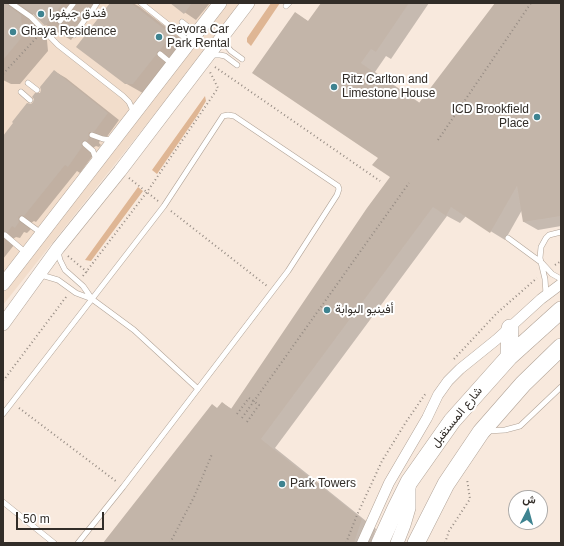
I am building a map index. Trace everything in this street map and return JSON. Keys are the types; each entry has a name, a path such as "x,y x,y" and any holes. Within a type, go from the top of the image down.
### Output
{"main road":[{"name":"شارع المستقبل","path":"380,543 409,482 452,421 509,356 561,310"},
{"path":"509,356 510,328"},
{"path":"416,543 446,484 481,432 523,384 561,347"}],"street":[{"path":"3,284 220,3"},
{"path":"3,324 58,248 120,171 248,3"},
{"path":"362,543 389,483 442,388 454,375 561,284"},
{"path":"397,543 409,508 409,482"}],"lane":[{"path":"11,3 31,17 43,31 67,52 123,96 129,102 134,114"},
{"path":"74,35 97,3"},
{"path":"141,3 193,38"},
{"path":"60,21 73,4"},
{"path":"182,22 193,38"},
{"path":"223,35 226,45 231,51 242,59"},
{"path":"160,54 172,64"},
{"path":"206,58 220,55 237,65"},
{"path":"28,83 37,90"},
{"path":"20,92 30,100"},
{"path":"3,414 164,206 220,120 226,115 234,116 336,184 339,189 337,195 288,271 123,487 78,543"},
{"path":"92,135 103,140 115,140"},
{"path":"85,144 93,150 97,163"},
{"path":"22,219 41,233"},
{"path":"546,296 546,279 540,252 546,238 553,233 561,232"},
{"path":"5,235 26,253"},
{"path":"508,238 542,263 552,274 561,279"},
{"path":"58,248 60,260 65,270 86,290 92,299"},
{"path":"38,275 54,278 80,295 92,299 134,330 198,388"},
{"path":"481,432 505,430 520,426 561,387"},
{"path":"4,505 54,543"}],"path":[{"path":"438,140 531,3"},
{"path":"3,74 43,31"},
{"path":"206,58 380,181"},
{"path":"78,282 147,192 218,88 206,58"},
{"path":"120,171 273,291"},
{"path":"242,418 409,183"},
{"path":"58,248 87,272"},
{"path":"3,381 72,290"},
{"path":"237,414 249,398 254,401 259,405 247,422"},
{"path":"12,402 123,487"},
{"path":"170,543 194,497 212,454"},
{"path":"445,543 450,531 470,499 467,477"}],"shaded area":[{"path":"3,3 243,3 3,305"},
{"path":"271,3 280,3 251,46 247,42 247,38"},
{"path":"205,96 206,101 197,116 157,174 152,170"},
{"path":"138,187 143,191 91,261 85,260"}],"building":[{"name":"Ghaya Residence","path":"3,3 7,3 21,15 23,36 3,60"},
{"name":"فندق جيفورا","path":"18,3 63,3 45,26 33,14"},
{"path":"110,3 131,3 172,35 133,84 125,84 76,47"},
{"path":"170,3 192,3 184,14"},
{"path":"321,3 409,3 376,52 371,49 361,63 419,103 495,3 561,3 561,216 523,222 517,186 490,233 451,207 446,216 433,207 261,439 362,519 354,543 103,543 212,404 217,408 222,402 231,409 367,208 390,177 372,165 378,158 252,73 295,12 308,21"},
{"path":"54,70 108,113 94,132 89,132 89,138 87,141 84,140 82,142 82,147 68,167 65,165 24,216 19,216 19,222 15,228 12,226 8,232 3,232 3,136 27,103 31,104 33,102 34,99 32,97 35,93 40,93 40,87"}],"place":[{"name":"فندق جيفورا","path":"41,14"},
{"name":"Ghaya Residence","path":"13,32"},
{"name":"Gevora Car Park Rental","path":"159,37"},
{"name":"Ritz Carlton and Limestone House","path":"334,87"},
{"name":"ICD Brookfield Place","path":"537,117"},
{"name":"أفينيو البوابة","path":"327,310"},
{"name":"Park Towers","path":"282,484"}]}
